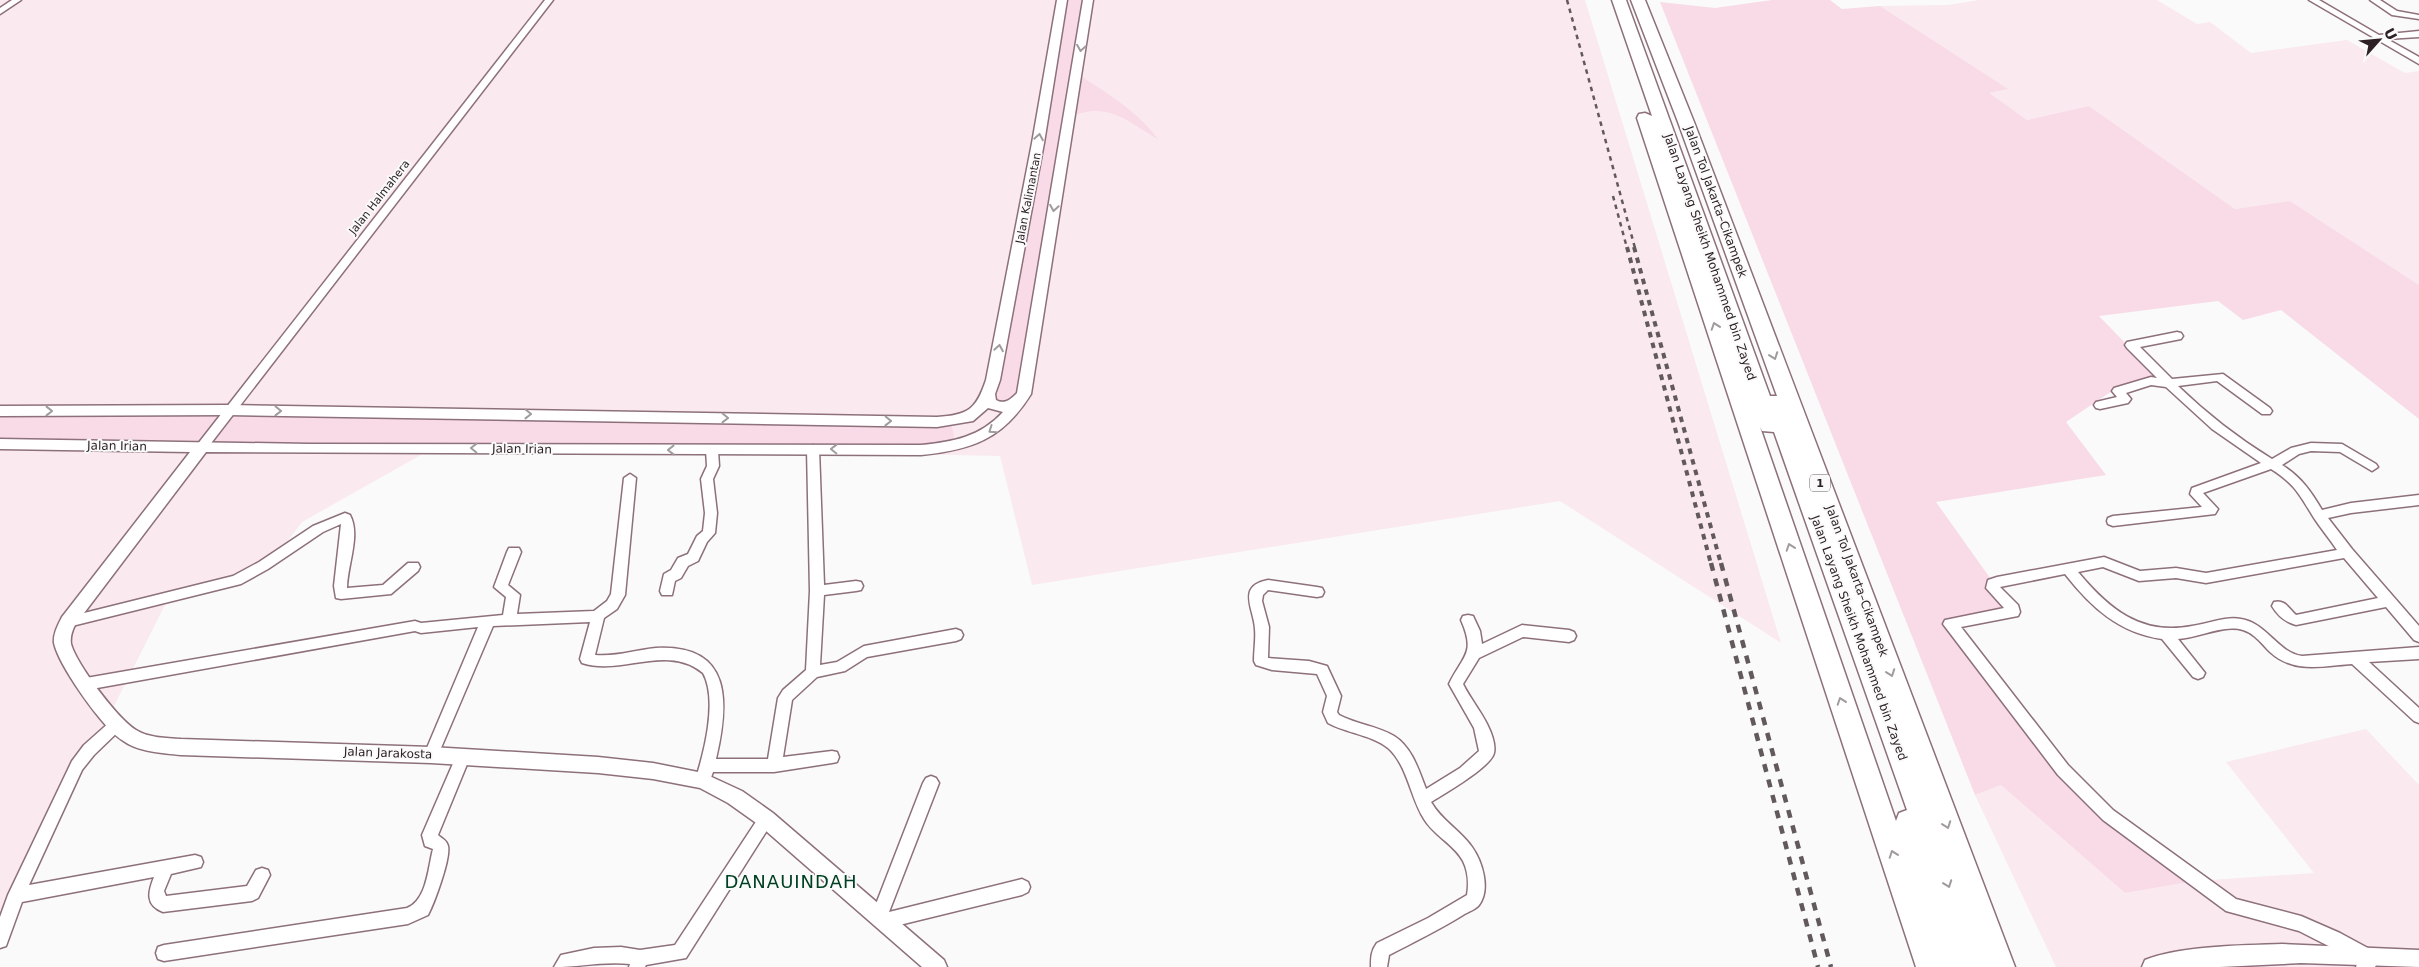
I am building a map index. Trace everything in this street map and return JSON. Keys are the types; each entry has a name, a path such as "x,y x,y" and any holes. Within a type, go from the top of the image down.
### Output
{"highway":[{"path":"1606,0 1931,967"},
{"name":"Jalan Layang Sheikh Mohammed bin Zayed","path":"1619,0 1960,967"},
{"name":"Jalan Layang Sheikh Mohammed bin Zayed","path":"1626,0 1669,112 1978,967"},
{"name":"Jalan Tol Jakarta–Cikampek","path":"1638,0 1686,122 2000,967"}],"street":[{"path":"0,12 17,0"},
{"name":"Jalan Halmahera","path":"201,448 549,0"},
{"name":"Jalan Kalimantan","path":"989,396 1038,143 1062,0"},
{"path":"989,396 989,402 1000,407 1011,406 1024,394 1088,0"},
{"path":"2312,0 2380,37 2419,61"},
{"path":"2374,0 2395,13 2419,17"},
{"path":"2380,37 2419,34"},
{"path":"2409,35 2419,41"},
{"path":"2177,336 2131,344 2168,383 2216,426 2246,448 2292,476 2305,491 2319,516 2347,552 2419,636"},
{"path":"2100,405 2124,400 2125,398 2118,392 2119,390 2151,381 2168,383 2218,377 2266,411"},
{"name":"Jalan Irian","path":"0,444 201,448 941,449 980,438 994,431 1024,394"},
{"path":"939,422 961,420 977,414 989,396"},
{"path":"0,411 229,410 939,422 947,423 954,431 953,439 941,449"},
{"path":"2113,521 2210,511 2212,509 2196,494 2196,491 2273,464 2304,448 2331,446 2342,448 2372,467"},
{"name":"Jalan Jarakosta","path":"201,448 68,622 64,632 63,647 86,684 116,726 129,736 146,742 181,747 431,754 706,774 766,819 937,967"},
{"path":"774,765 785,698 791,689 807,679 813,672 817,591 813,449"},
{"path":"667,591 670,578 676,574 683,562 693,557 702,539 709,532 711,513 708,479 713,466 712,450"},
{"path":"86,684 404,627 415,626 422,628 488,621 596,616 612,604 618,595 630,478"},
{"path":"2319,516 2351,508 2419,500"},
{"path":"68,622 248,576 324,526 345,518 348,525 340,571 341,594 386,590 413,568"},
{"path":"509,620 513,595 511,592 504,591 501,588 503,577 510,567 514,552"},
{"path":"2347,552 2206,578 2176,573 2139,576 2104,562 1997,582 1993,584 1993,588 2013,609 2013,612 1950,624 2057,762 2084,793 2108,815 2232,906 2301,924 2334,939 2367,963"},
{"path":"2068,569 2105,611 2127,624 2165,633 2184,634 2229,624 2242,624 2252,628 2278,650 2297,661 2419,652"},
{"path":"1317,592 1268,585 1263,586 1256,592 1255,601 1262,627 1262,661 1266,664 1286,664 1322,670 1334,696 1330,712 1333,719 1392,742 1413,771 1423,799 1435,822 1470,857 1476,876 1475,897 1434,924 1383,949 1379,954 1379,967"},
{"path":"817,591 856,586"},
{"path":"2279,606 2290,618 2296,620 2388,601"},
{"path":"596,616 597,624 587,659 603,662 638,656 677,656 694,661 708,670 715,681 716,702 706,774 832,757"},
{"path":"1468,620 1475,637 1476,653"},
{"path":"431,754 488,621"},
{"path":"1423,799 1465,773 1487,753 1487,744 1481,728 1456,684 1476,653 1522,632 1569,636"},
{"path":"2165,633 2198,673"},
{"path":"813,672 840,667 864,652 956,635"},
{"path":"2355,658 2419,717"},
{"path":"0,940 16,895 78,766 89,750 116,726"},
{"path":"164,953 408,916 422,910 429,897 441,848 439,844 431,841 431,832 463,756"},
{"path":"882,919 930,783"},
{"path":"562,967 567,961 603,954 638,962 680,952 766,819"},
{"path":"16,895 195,862"},
{"path":"166,867 156,891 157,899 163,904 252,893 262,874"},
{"path":"882,919 1022,887"},
{"path":"2152,967 2190,960 2246,954 2302,953 2367,963 2419,960"}],"shaded area":[{"path":"0,0 1585,0 1781,643 1560,501 1032,585 1000,456 712,450 433,448 302,522 266,570 169,597 0,932"},
{"path":"1062,0 1088,0 1076,73 1130,110 1158,139 1126,119 1106,112 1095,111 1069,117 1024,394 1011,405 989,400"},
{"path":"1772,0 1830,0 1842,9 1880,6 2008,89 1989,93 2027,120 2089,106 2235,209 2290,201 2419,285 2419,419 2281,310 2243,320 2218,301 2099,316 2158,377 2109,393 2066,422 2106,475 1936,502 2010,606 1952,620 2107,817 2195,881 2125,893 2001,785 1975,795 1660,2 1715,8"},
{"path":"1979,0 2157,0 2197,24 2210,22 2251,53 2347,40 2405,73 2419,71 2419,285 2290,201 2235,209 2089,106 2027,120 1988,93 2007,89 1880,6 1948,5"},
{"path":"0,410 946,422 952,427 954,436 949,444 941,449 0,444"},
{"path":"2366,729 2419,785 2419,967 2056,967 1975,795 2001,785 2125,893 2195,881 2314,873 2226,762"}],"railway":[{"path":"1567,0 1635,248"},
{"path":"1613,196 1627,248"},
{"path":"1627,247 1711,564"},
{"path":"1634,247 1721,564"},
{"path":"1711,563 1818,967"},
{"path":"1721,563 1831,967"}],"district":[{"name":"DANAUINDAH","path":"791,882"}]}
